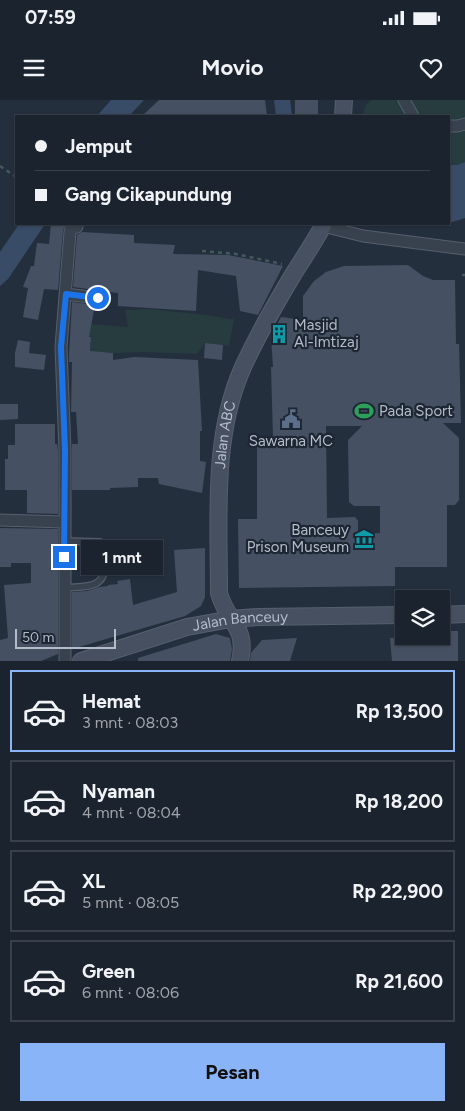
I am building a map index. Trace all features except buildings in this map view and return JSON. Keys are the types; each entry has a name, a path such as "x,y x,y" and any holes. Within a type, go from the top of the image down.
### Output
{"street":[{"path":"343,115 344,100"},
{"path":"404,100 412,115"},
{"path":"450,126 465,124"},
{"path":"323,225 363,236 465,249"},
{"name":"Jalan ABC","path":"240,661 243,646 241,634 221,602 219,593 220,474 231,404 242,369 258,336 323,225"},
{"path":"65,661 65,451 61,347 70,232 71,228 77,227"},
{"path":"66,294 98,298"},
{"path":"0,520 64,522"},
{"path":"450,615 465,614"},
{"name":"Jalan Banceuy","path":"81,661 187,628 231,619 395,615"}],"lane":[{"path":"64,541 100,542 105,547 105,568 102,580 94,586 65,588"}],"path":[{"path":"0,166 15,177"},
{"path":"202,251 236,254 286,265"}],"green space":[{"path":"371,100 465,100 465,162 450,165 450,115 362,115 366,105"},
{"path":"149,309 234,319 229,346 205,343 197,354 90,352 91,337 75,333 77,323 128,327 125,310"}],"water":[{"path":"111,100 144,100 130,115 98,115"},
{"path":"274,100 290,100 292,115 276,115"},
{"path":"465,162 465,218 450,223 450,165"},
{"path":"18,225 44,225 8,279 0,286 0,252"}],"place":[{"name":"Masjid Al-Imtizaj","path":"279,334"},
{"name":"Pada Sport","path":"364,411"},
{"name":"Sawarna MC","path":"291,419"},
{"name":"Banceuy Prison Museum","path":"364,539"}],"route":[{"path":"64,557 65,451 61,347 66,294 98,298"}]}
